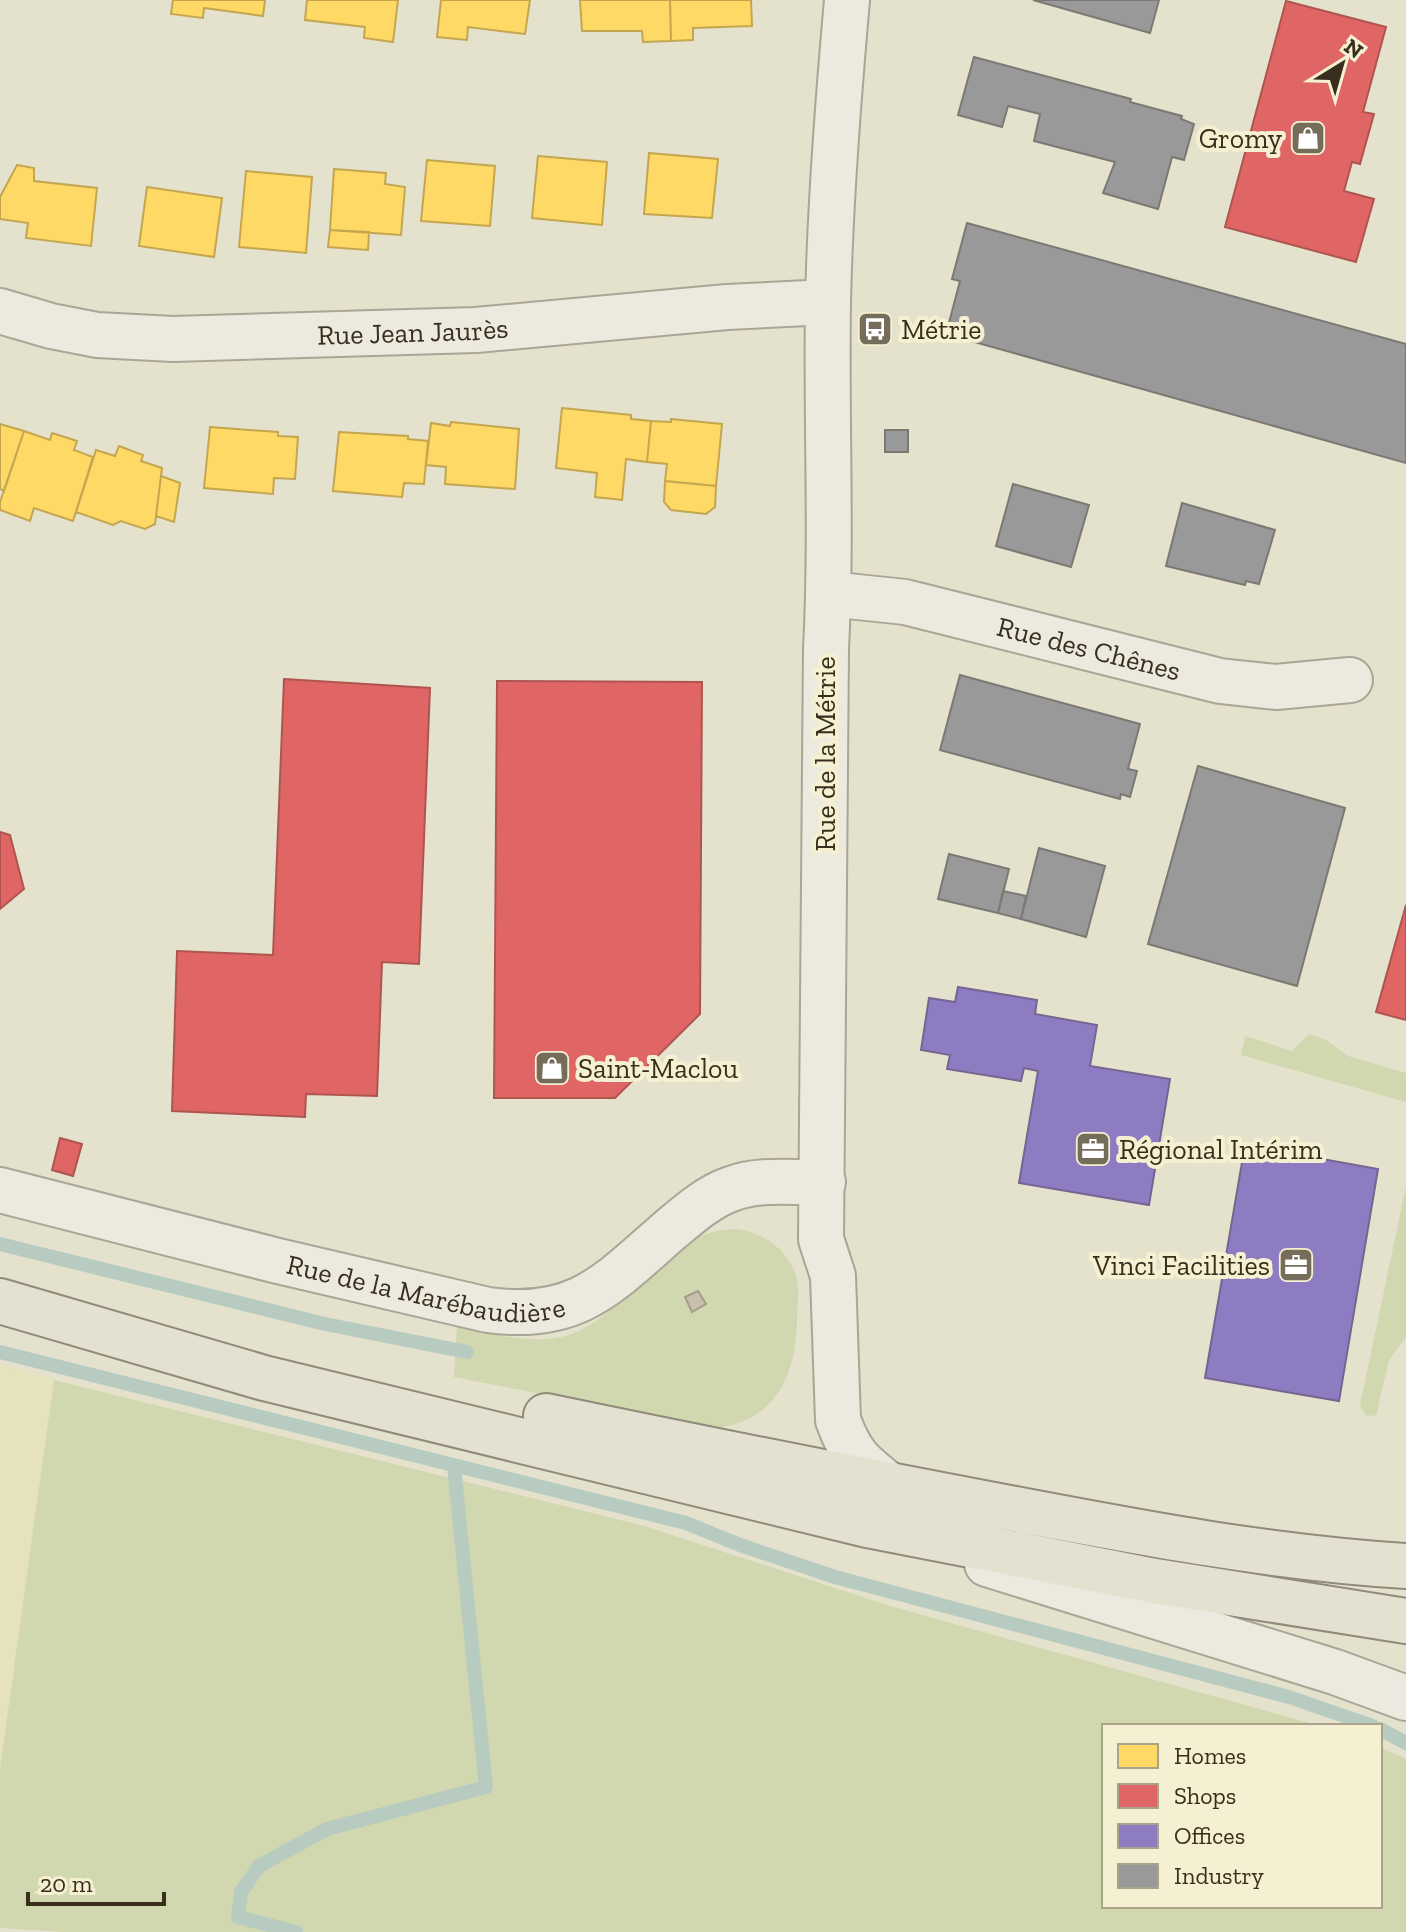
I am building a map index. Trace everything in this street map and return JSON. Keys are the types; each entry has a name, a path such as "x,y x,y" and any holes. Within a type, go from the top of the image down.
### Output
{"main road":[{"path":"0,1300 890,1486 1147,1534 1277,1554 1406,1566"},
{"path":"0,1300 264,1378 867,1525 1155,1581 1406,1621"}],"street":[{"name":"Rue de la Métrie","path":"847,0 828,302 829,594 821,1239 833,1276 838,1420 845,1441 856,1458 890,1486"},
{"name":"Rue Jean Jaurès","path":"0,311 97,335 173,339 476,330 727,307 828,302"},
{"name":"Rue des Chênes","path":"829,594 905,602 1220,681 1276,687 1350,680"},
{"name":"Rue de la Marébaudière","path":"0,1190 278,1261 520,1315 550,1311 592,1294 685,1217 731,1189 758,1182 823,1182"},
{"path":"867,1525 1148,1616 1335,1672 1406,1698"}],"shaded area":[{"path":"0,1364 54,1380 0,1769"}],"green space":[{"path":"1309,1034 1326,1040 1348,1056 1406,1073 1406,1102 1241,1055 1245,1036 1292,1051"},
{"path":"1406,1186 1406,1337 1389,1360 1376,1416 1366,1415 1360,1406"},
{"path":"736,1229 765,1238 781,1250 792,1267 798,1286 796,1340 787,1376 768,1405 754,1415 717,1428 454,1377 457,1327 525,1339 570,1335 608,1312 676,1250 704,1235"},
{"path":"54,1380 644,1526 890,1606 1313,1724 1102,1724 1102,1908 1382,1908 1382,1748 1406,1759 1406,1932 66,1932 0,1928 0,1769"}],"building: Homes":[{"path":"173,0 265,0 263,16 204,8 203,18 171,14"},
{"path":"307,0 398,0 393,42 364,38 365,27 305,20"},
{"path":"441,0 530,0 525,34 468,27 467,40 437,37"},
{"path":"580,0 670,0 671,41 643,42 642,31 582,31"},
{"path":"670,0 751,0 752,26 693,28 693,40 671,41"},
{"path":"649,153 718,159 712,218 644,214"},
{"path":"538,156 607,162 602,225 532,218"},
{"path":"427,160 495,166 490,226 421,221"},
{"path":"17,165 34,168 34,181 97,188 91,246 26,238 28,223 0,219 0,197"},
{"path":"334,169 386,173 385,184 405,187 401,235 330,230"},
{"path":"246,171 312,177 306,253 239,247"},
{"path":"147,187 222,198 214,257 139,246"},
{"path":"330,230 369,232 368,250 328,247"},
{"path":"562,408 631,415 631,419 651,421 647,462 626,459 622,500 595,497 597,473 556,468"},
{"path":"671,419 722,424 716,486 665,481 667,464 647,462 651,421 671,422"},
{"path":"451,422 519,429 515,489 445,484 446,467 426,465 431,423 450,426"},
{"path":"0,424 24,431 4,491 0,489"},
{"path":"210,427 278,432 278,436 298,437 295,479 274,478 273,494 204,488"},
{"path":"24,431 50,440 52,433 77,441 74,450 93,457 73,521 34,508 30,521 0,510"},
{"path":"339,432 408,436 408,439 428,441 424,484 404,483 402,497 333,491"},
{"path":"119,446 143,455 141,461 162,468 155,524 145,529 121,521 113,525 76,512 96,450 115,456"},
{"path":"161,476 180,483 174,522 156,516"},
{"path":"665,481 716,486 715,507 706,514 671,510 664,502"}],"building: Shops":[{"name":"Gromy","path":"1286,1 1386,27 1363,112 1374,114 1360,164 1352,162 1344,191 1374,199 1356,262 1225,227"},
{"path":"284,679 430,688 419,964 382,962 377,1096 306,1094 305,1117 172,1111 177,951 273,955"},
{"path":"497,681 702,682 700,1014 615,1098 494,1098"},
{"path":"0,832 10,835 24,889 0,909"},
{"path":"1406,905 1406,1020 1376,1012"},
{"path":"60,1138 82,1144 73,1176 52,1170"}],"building: Offices":[{"path":"958,987 1037,1000 1035,1014 1097,1025 1090,1066 1170,1079 1149,1205 1019,1183 1038,1071 1024,1068 1021,1081 947,1069 950,1055 921,1050 929,998 955,1002"},
{"path":"1245,1145 1378,1169 1339,1401 1205,1378"}],"building: Industry":[{"path":"1033,0 1159,0 1150,33"},
{"path":"974,57 1131,99 1130,102 1182,116 1181,119 1194,124 1184,160 1172,157 1158,209 1103,193 1115,162 1034,141 1040,114 1008,106 1002,127 958,115"},
{"path":"967,223 1406,344 1406,463 946,334 960,281 952,279"},
{"path":"885,430 908,430 908,452 885,452"},
{"path":"1013,484 1089,505 1071,567 996,546"},
{"path":"1182,503 1275,530 1259,584 1246,581 1245,585 1166,566"},
{"path":"960,675 1140,724 1128,769 1137,771 1130,797 1121,794 1120,799 940,750"},
{"path":"1198,766 1345,808 1297,986 1148,944"},
{"path":"1039,848 1105,866 1086,937 1021,919"},
{"path":"949,854 1009,869 998,913 938,899"},
{"path":"1003,891 1026,896 1021,919 998,913"}],"building: Other":[{"path":"698,1291 706,1304 692,1312 685,1297"}],"waterway":[{"path":"0,1244 325,1324 467,1352"},
{"path":"0,1352 686,1523 835,1577 1289,1697 1367,1724"},
{"path":"296,1932 238,1917 241,1892 259,1866 327,1829 486,1787 454,1466"},
{"path":"1382,1730 1406,1743"}],"place":[{"name":"Gromy","path":"1308,138"},
{"name":"Métrie","path":"875,329"},
{"name":"Saint-Maclou","path":"552,1068"},
{"name":"Régional Intérim","path":"1093,1149"},
{"name":"Vinci Facilities","path":"1296,1265"}]}
